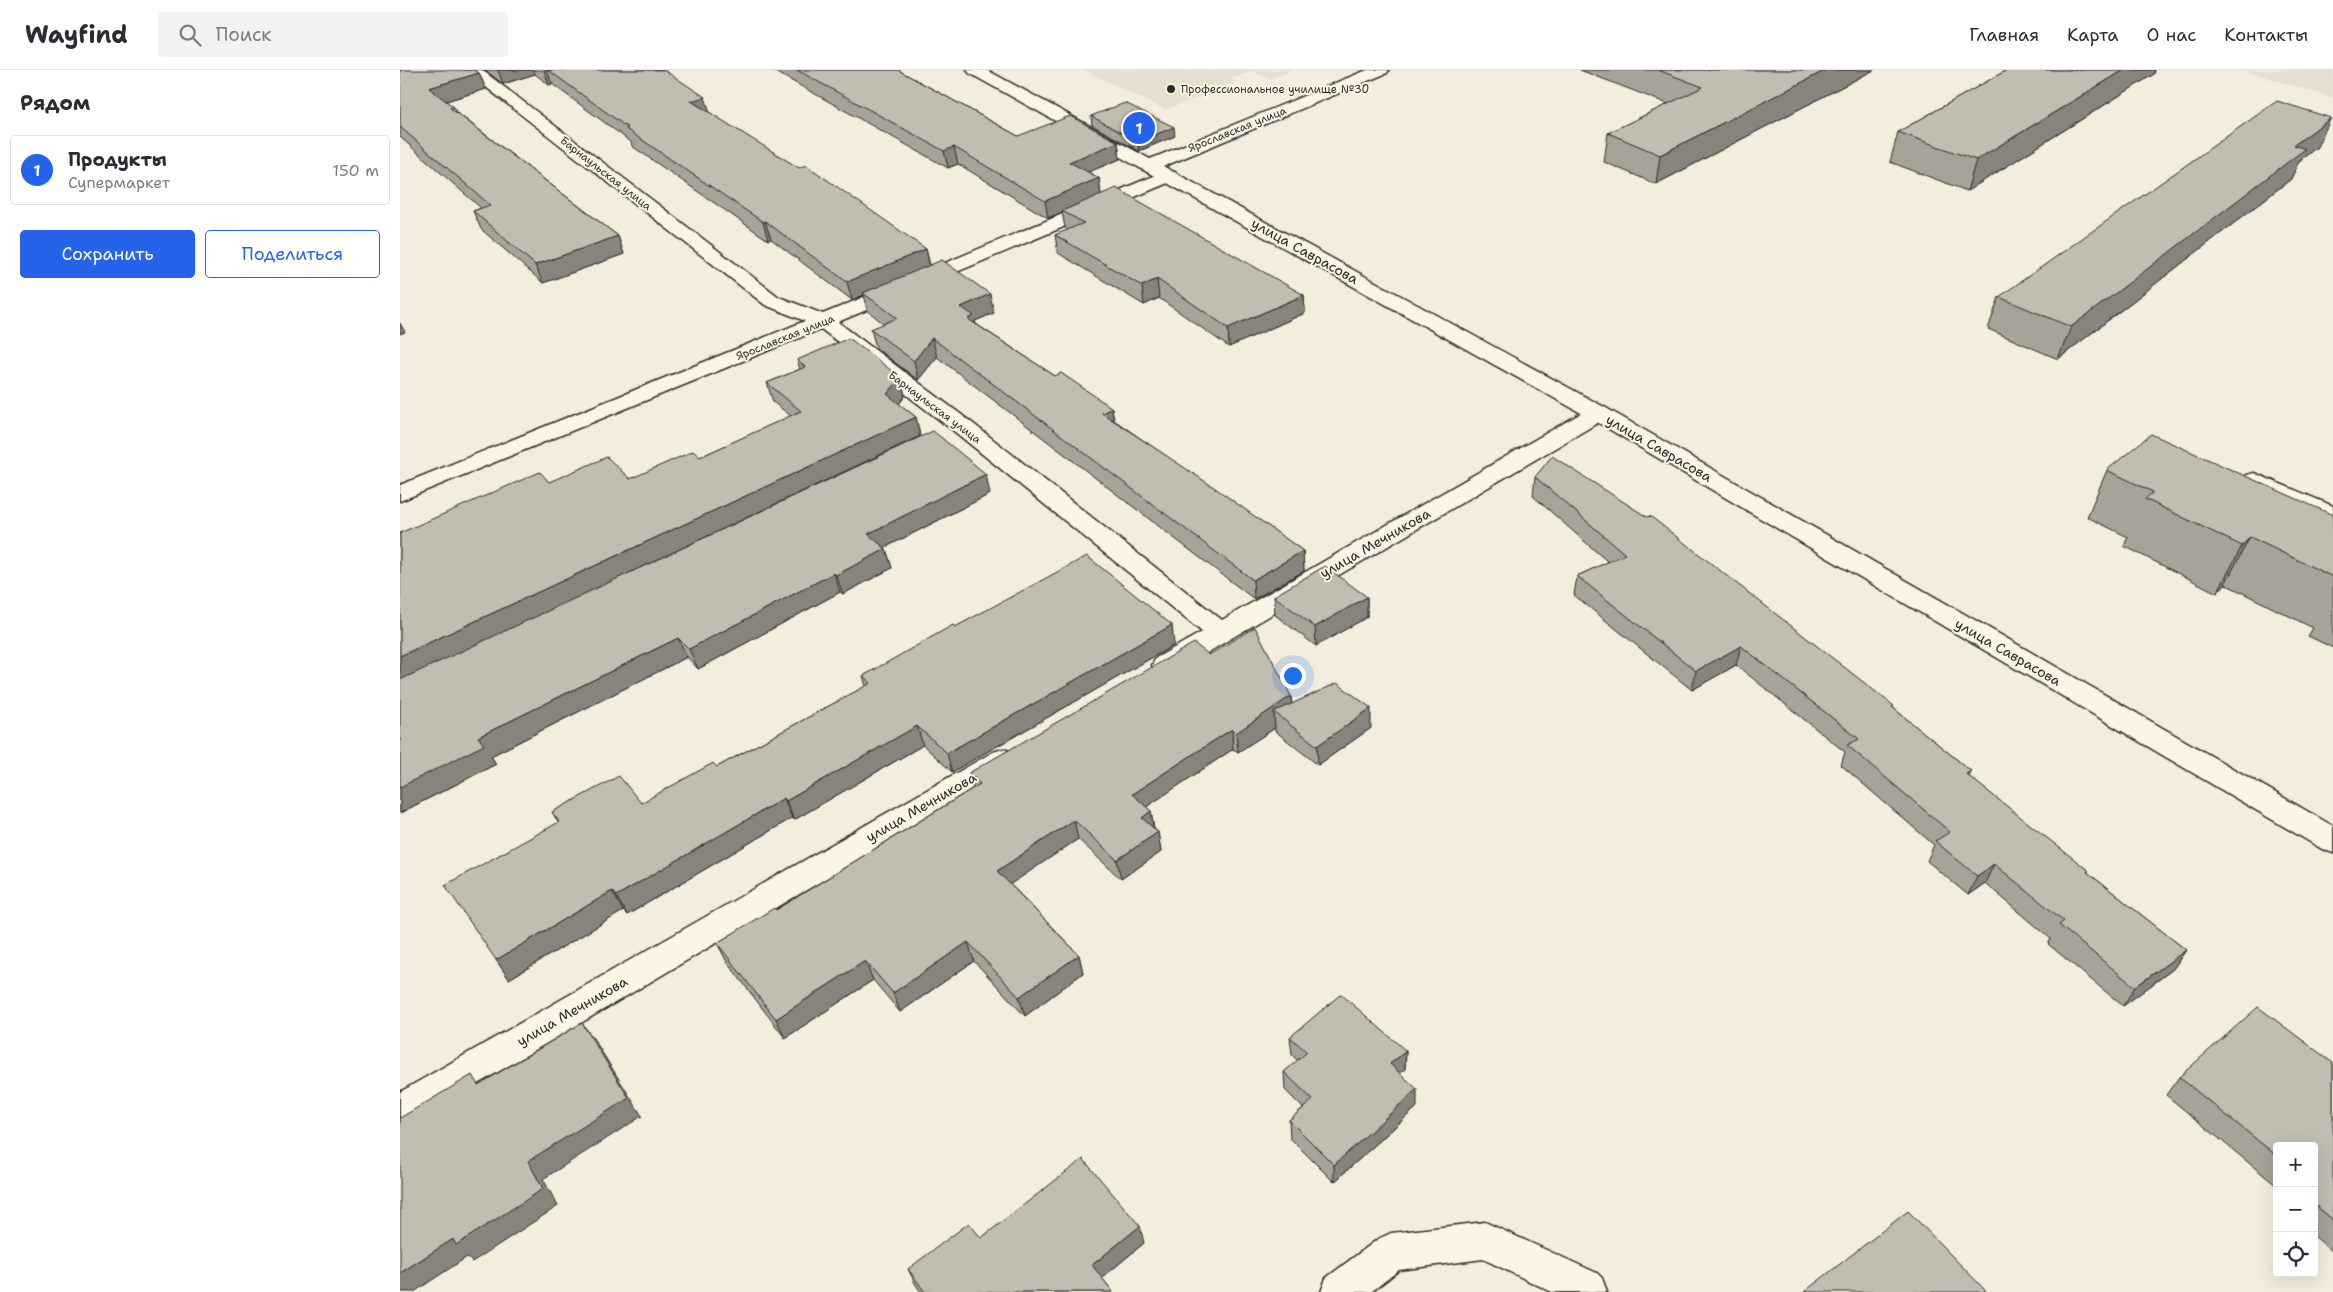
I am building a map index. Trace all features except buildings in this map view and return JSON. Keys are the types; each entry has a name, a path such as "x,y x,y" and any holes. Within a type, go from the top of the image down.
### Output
{"street":[{"name":"Барнаульская улица","path":"472,70 772,301 823,321 963,427 1221,632"},
{"name":"улица Саврасова","path":"975,70 1598,413 2333,841"},
{"name":"Ярославская улица","path":"1149,166 1381,70"},
{"name":"Ярославская улица","path":"400,494 823,321 1169,176"},
{"name":"улица Мечникова","path":"1144,677 1598,413"},
{"path":"936,440 963,427"},
{"path":"2238,473 2333,515"},
{"name":"улица Мечникова","path":"400,1111 1024,747"},
{"path":"1340,1292 1391,1252 1485,1240 1583,1287 1588,1292"}],"shaded area":[{"name":"Профессиональное училище №30","path":"1084,70 1293,70 1270,79 1252,71 1231,79 1237,82 1165,110"},
{"path":"2243,70 2333,70 2333,98"}],"place":[{"name":"Профессиональное училище №30","path":"1171,89"},
{"name":"Продукты","path":"1139,128"}]}
